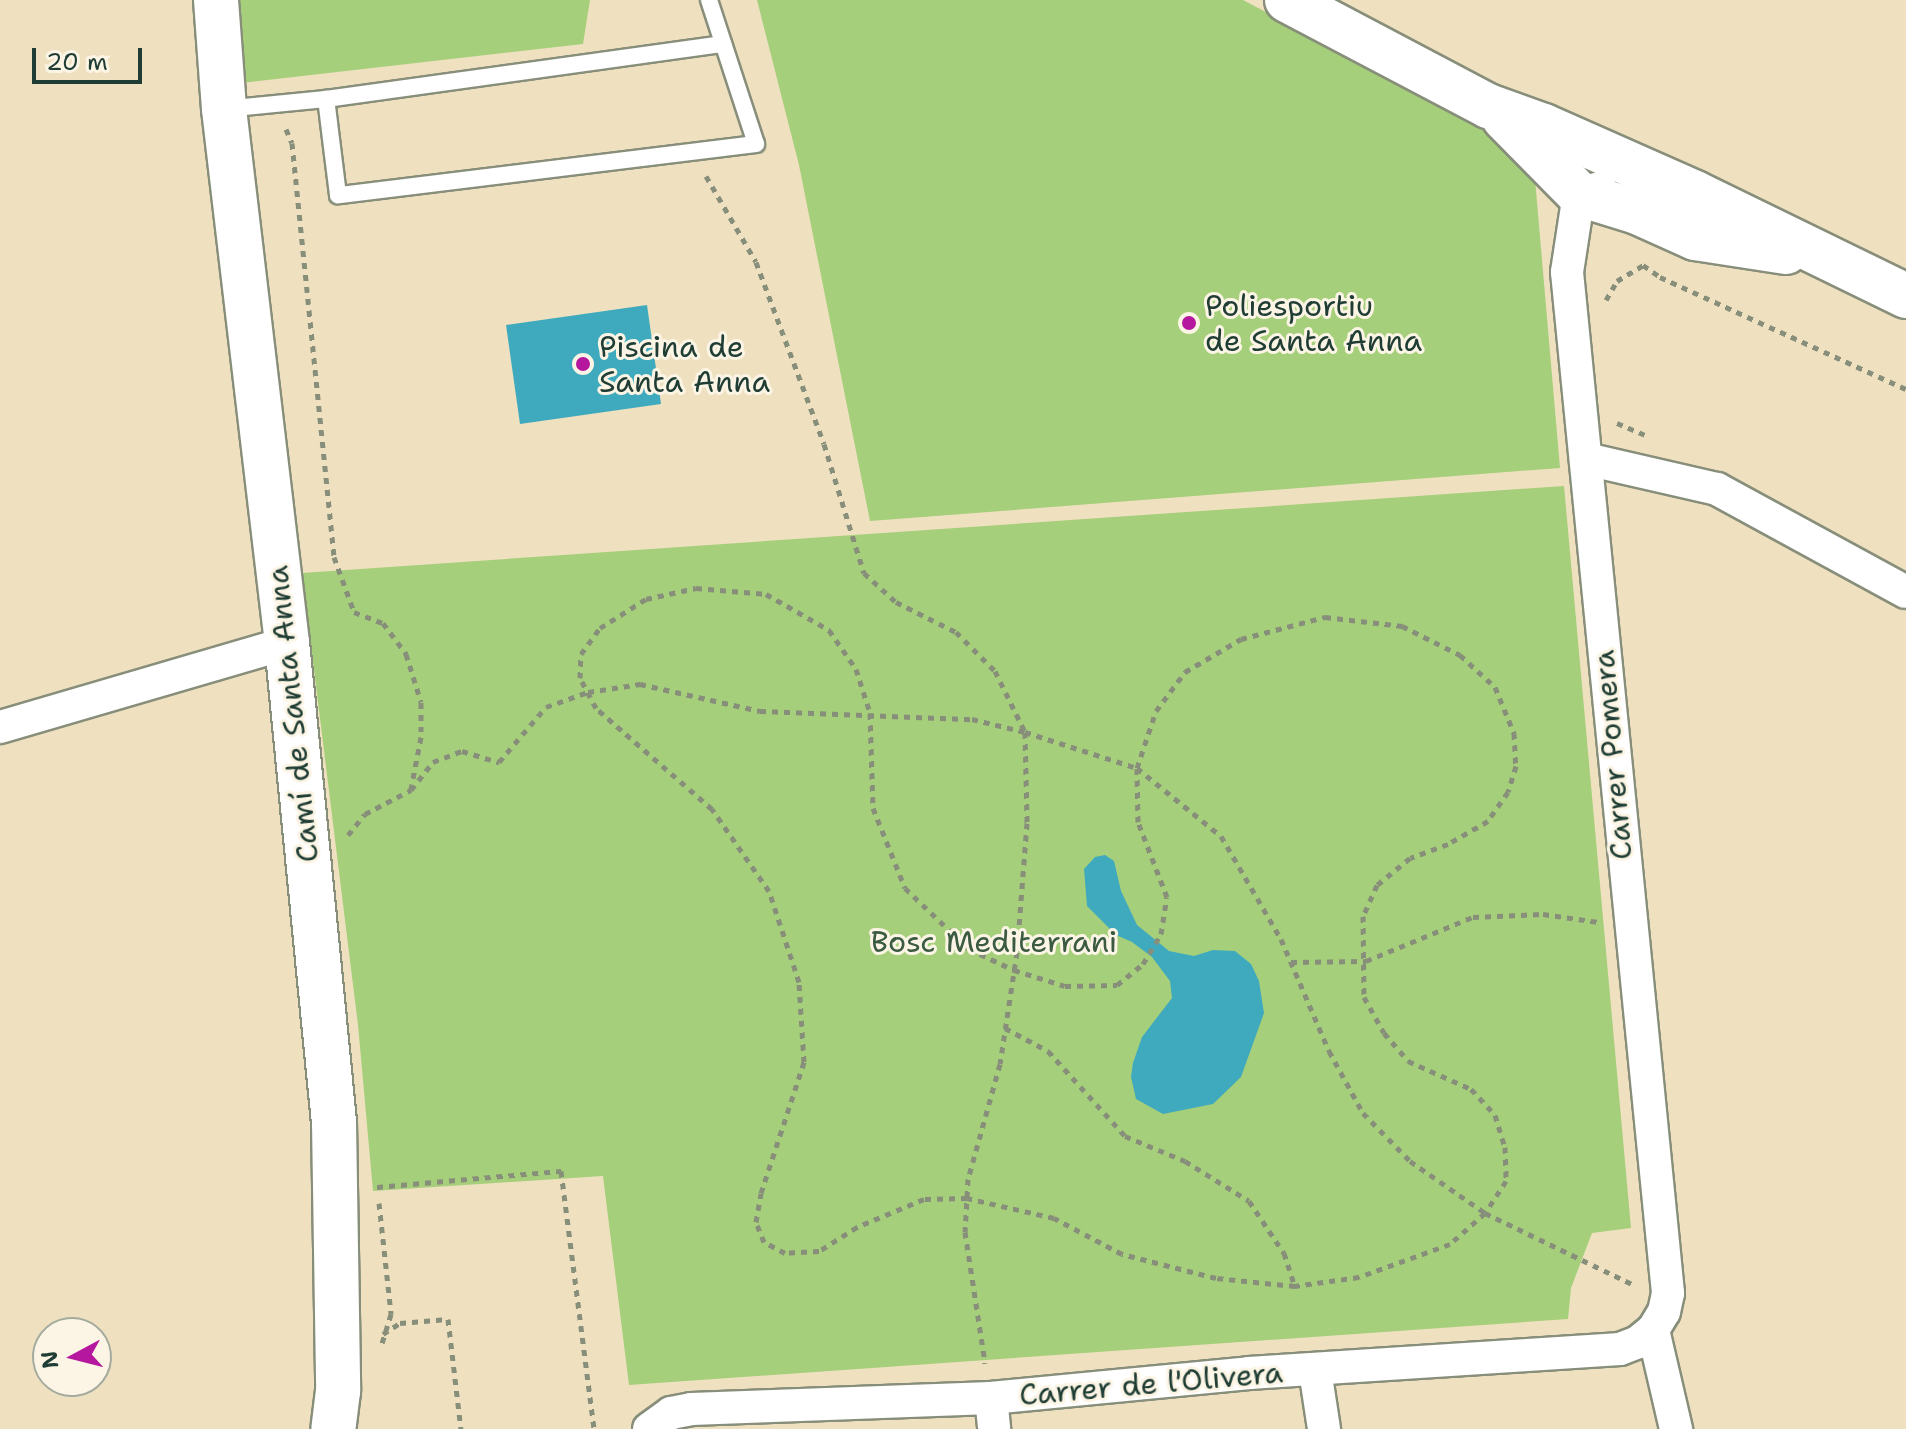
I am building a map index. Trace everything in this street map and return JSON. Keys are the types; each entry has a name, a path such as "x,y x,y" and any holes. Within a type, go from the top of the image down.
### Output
{"street":[{"name":"Camí de Santa Anna","path":"216,0 224,109 287,643 334,1122 338,1391 333,1429"},
{"path":"1287,0 1488,106 1544,126 1695,193 1906,296"},
{"path":"1488,106 1518,130 1579,194 1637,212 1695,238 1824,258"},
{"path":"1579,194 1618,182 1695,193"},
{"name":"Carrer Pomera","path":"1579,194 1567,272 1668,1293 1664,1312 1653,1330"},
{"path":"1586,459 1717,489 1906,592"},
{"path":"0,727 287,643"},
{"path":"1653,1330 1676,1429"},
{"name":"Carrer de l'Olivera","path":"649,1429 671,1413 691,1409 990,1398 1315,1370 1620,1349 1638,1342 1653,1330"},
{"path":"1315,1370 1324,1429"}],"lane":[{"path":"326,99 338,195 756,144 709,0"},
{"path":"224,109 326,99 723,44"}],"path":[{"path":"277,104 292,143 334,557 354,612 383,623 406,654 421,702 421,737 411,790 433,762 462,751 499,762 546,707 588,692 640,684 760,711 972,719 1025,732 1137,768 1221,836 1291,962 1329,1051 1363,1113 1410,1161 1485,1213 1642,1289"},
{"path":"692,152 756,262 824,444 864,573 896,602 956,632 995,671 1025,732 1027,823 1014,970 1000,1064 968,1179 965,1232 990,1398"},
{"path":"1600,310 1617,281 1642,264 1656,262"},
{"path":"1642,264 1660,277 1906,389"},
{"path":"1610,411 1615,422 1658,441"},
{"path":"696,588 766,594 829,630 856,669 870,713 873,808 905,888 969,949 1014,970 1065,986 1117,985 1143,964 1161,934 1167,897 1138,822 1137,768 1156,711 1185,672 1241,639 1325,617 1402,626 1460,655 1495,687 1514,733 1516,766 1508,792 1488,821 1448,844 1410,858 1377,885 1363,916 1366,961 1364,997 1384,1033 1408,1061 1471,1089 1495,1115 1505,1147 1506,1181 1485,1213 1450,1244 1359,1277 1295,1286 1216,1278 1135,1258 1054,1218 967,1198 924,1199 857,1227 819,1251 785,1253 764,1242 756,1222 761,1193 786,1126 804,1062 799,982 769,891 712,809 596,708 580,678 581,654 600,628 646,599 696,588"},
{"path":"1291,962 1366,961 1473,917 1543,914 1610,924"},
{"path":"1005,1028 1048,1051 1125,1136 1185,1161 1249,1201 1284,1253 1295,1286"},
{"path":"377,1187 561,1171 594,1429"},
{"path":"382,1335 400,1323 448,1319 461,1429"}],"green space":[{"path":"238,0 590,0 583,44 241,83"},
{"name":"Poliesportiu de Santa Anna","path":"757,0 1243,0 1488,128 1535,179 1560,468 870,521 799,165"},
{"name":"Bosc Mediterrani","path":"1564,486 1631,1228 1592,1233 1571,1288 1568,1319 629,1385 603,1176 373,1191 358,1025 302,573"}],"water":[{"name":"Piscina de Santa Anna","path":"647,305 661,404 520,424 506,325"},
{"path":"1105,855 1114,861 1121,891 1137,925 1169,951 1194,956 1213,950 1235,951 1251,964 1259,981 1264,1013 1241,1077 1213,1104 1163,1114 1136,1099 1131,1077 1133,1063 1142,1037 1172,998 1170,981 1152,957 1116,935 1087,906 1084,869 1095,857"}],"place":[{"name":"Poliesportiu de Santa Anna","path":"1189,323"},
{"name":"Piscina de Santa Anna","path":"583,364"}]}
